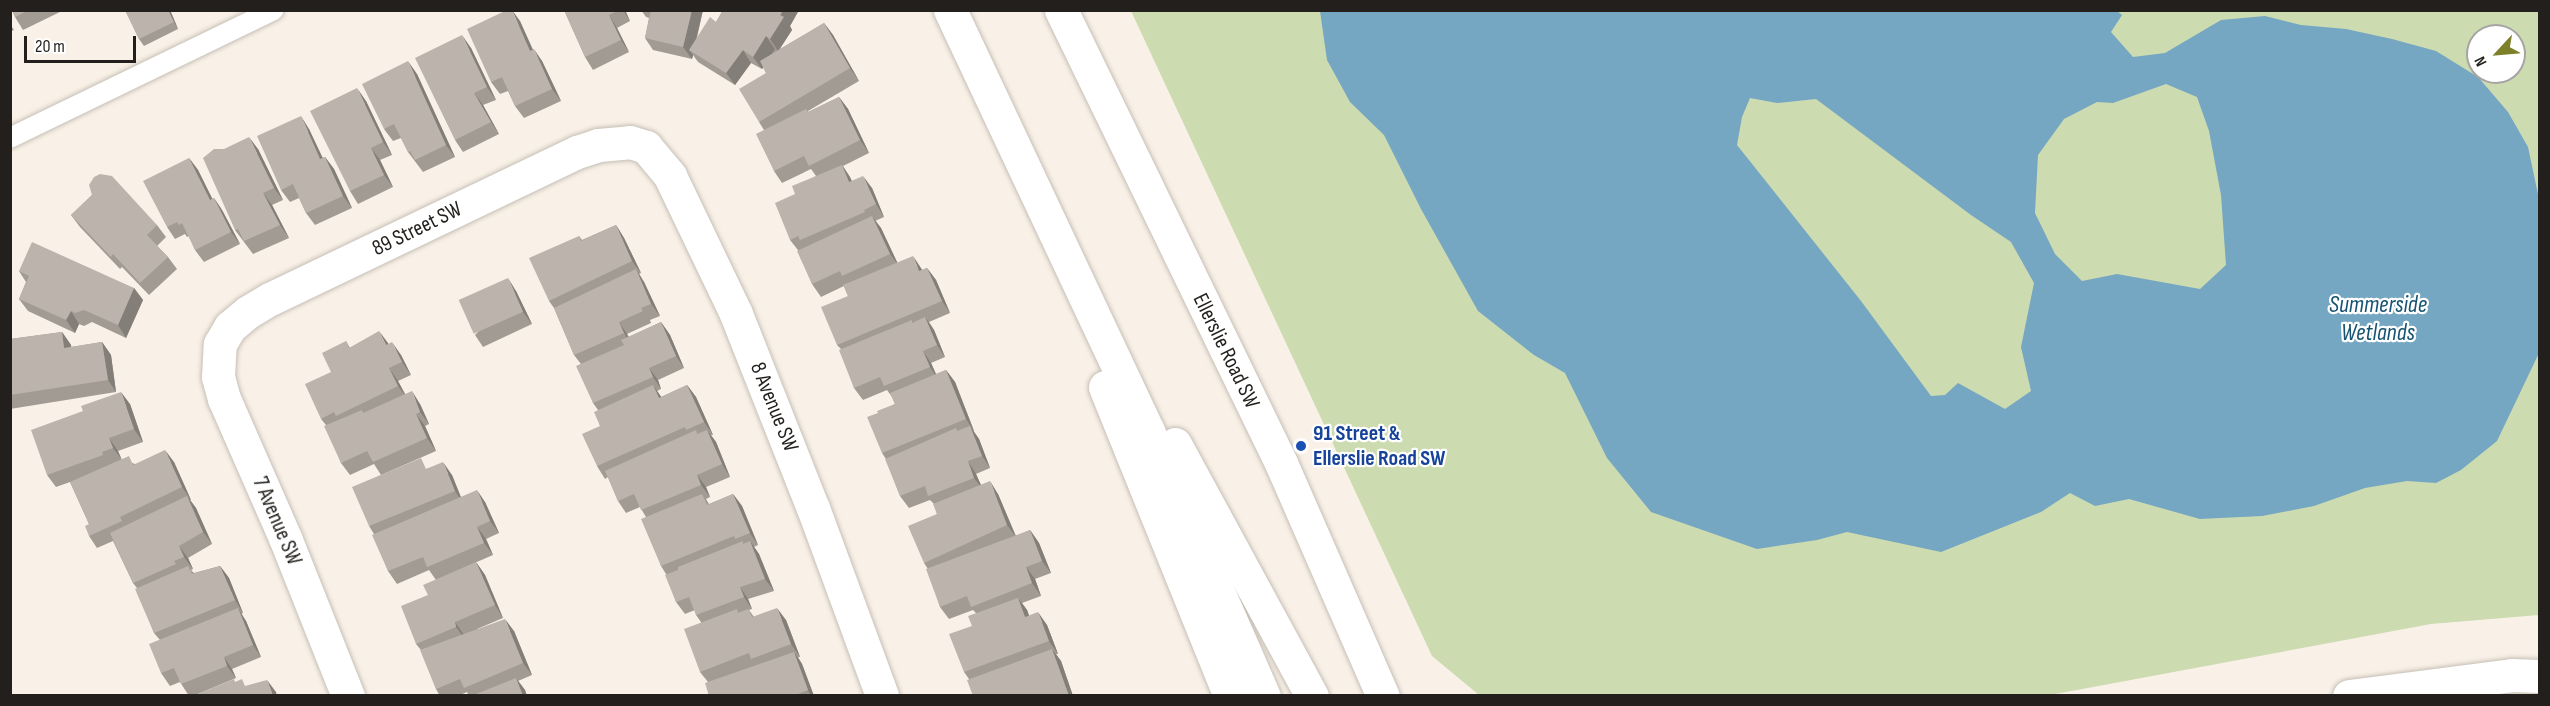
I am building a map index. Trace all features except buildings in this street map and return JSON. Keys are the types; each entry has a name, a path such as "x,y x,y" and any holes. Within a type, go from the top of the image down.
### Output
{"main road":[{"path":"950,10 1148,431 1264,696"},
{"name":"Ellerslie Road SW","path":"1061,10 1281,463 1383,694"},
{"path":"995,106 1230,696"},
{"path":"995,106 1312,696"},
{"name":"89 Street SW","path":"220,344 230,327 248,312 270,299 578,152 598,145 630,142"},
{"name":"8 Avenue SW","path":"630,142 646,147 670,176 736,315 797,465 882,696"},
{"name":"7 Avenue SW","path":"220,344 218,369 224,399 286,540 348,696"},
{"path":"2349,696 2512,675 2540,676"}],"lane":[{"path":"10,138 274,10"}],"green space":[{"path":"1131,11 2539,11 2539,615 2431,624 2050,695 1479,695 1432,656"}],"water":[{"name":"Summerside Wetlands","path":"1320,11 2117,11 2122,15 2111,32 2133,57 2165,53 2221,20 2265,16 2301,25 2346,29 2436,51 2466,70 2466,84 2484,84 2508,112 2528,147 2539,199 2539,353 2497,441 2461,470 2436,483 2407,481 2365,488 2314,506 2262,516 2200,519 2129,499 2095,506 2070,493 2041,512 1941,552 1847,532 1817,540 1757,549 1651,512 1607,458 1565,373 1534,355 1478,311 1421,209 1384,135 1350,102 1327,60","holes":["2166,84 2197,97 2209,131 2221,195 2226,265 2200,289 2117,274 2082,281 2055,254 2035,213 2038,155 2064,119 2097,102 2113,103","1750,98 1777,103 1816,99 1971,215 2011,242 2034,283 2021,347 2031,391 2005,409 1958,383 1945,395 1931,396 1861,301 1737,145 1742,117"]}],"place":[{"name":"91 Street & Ellerslie Road SW","path":"1301,446"}]}
